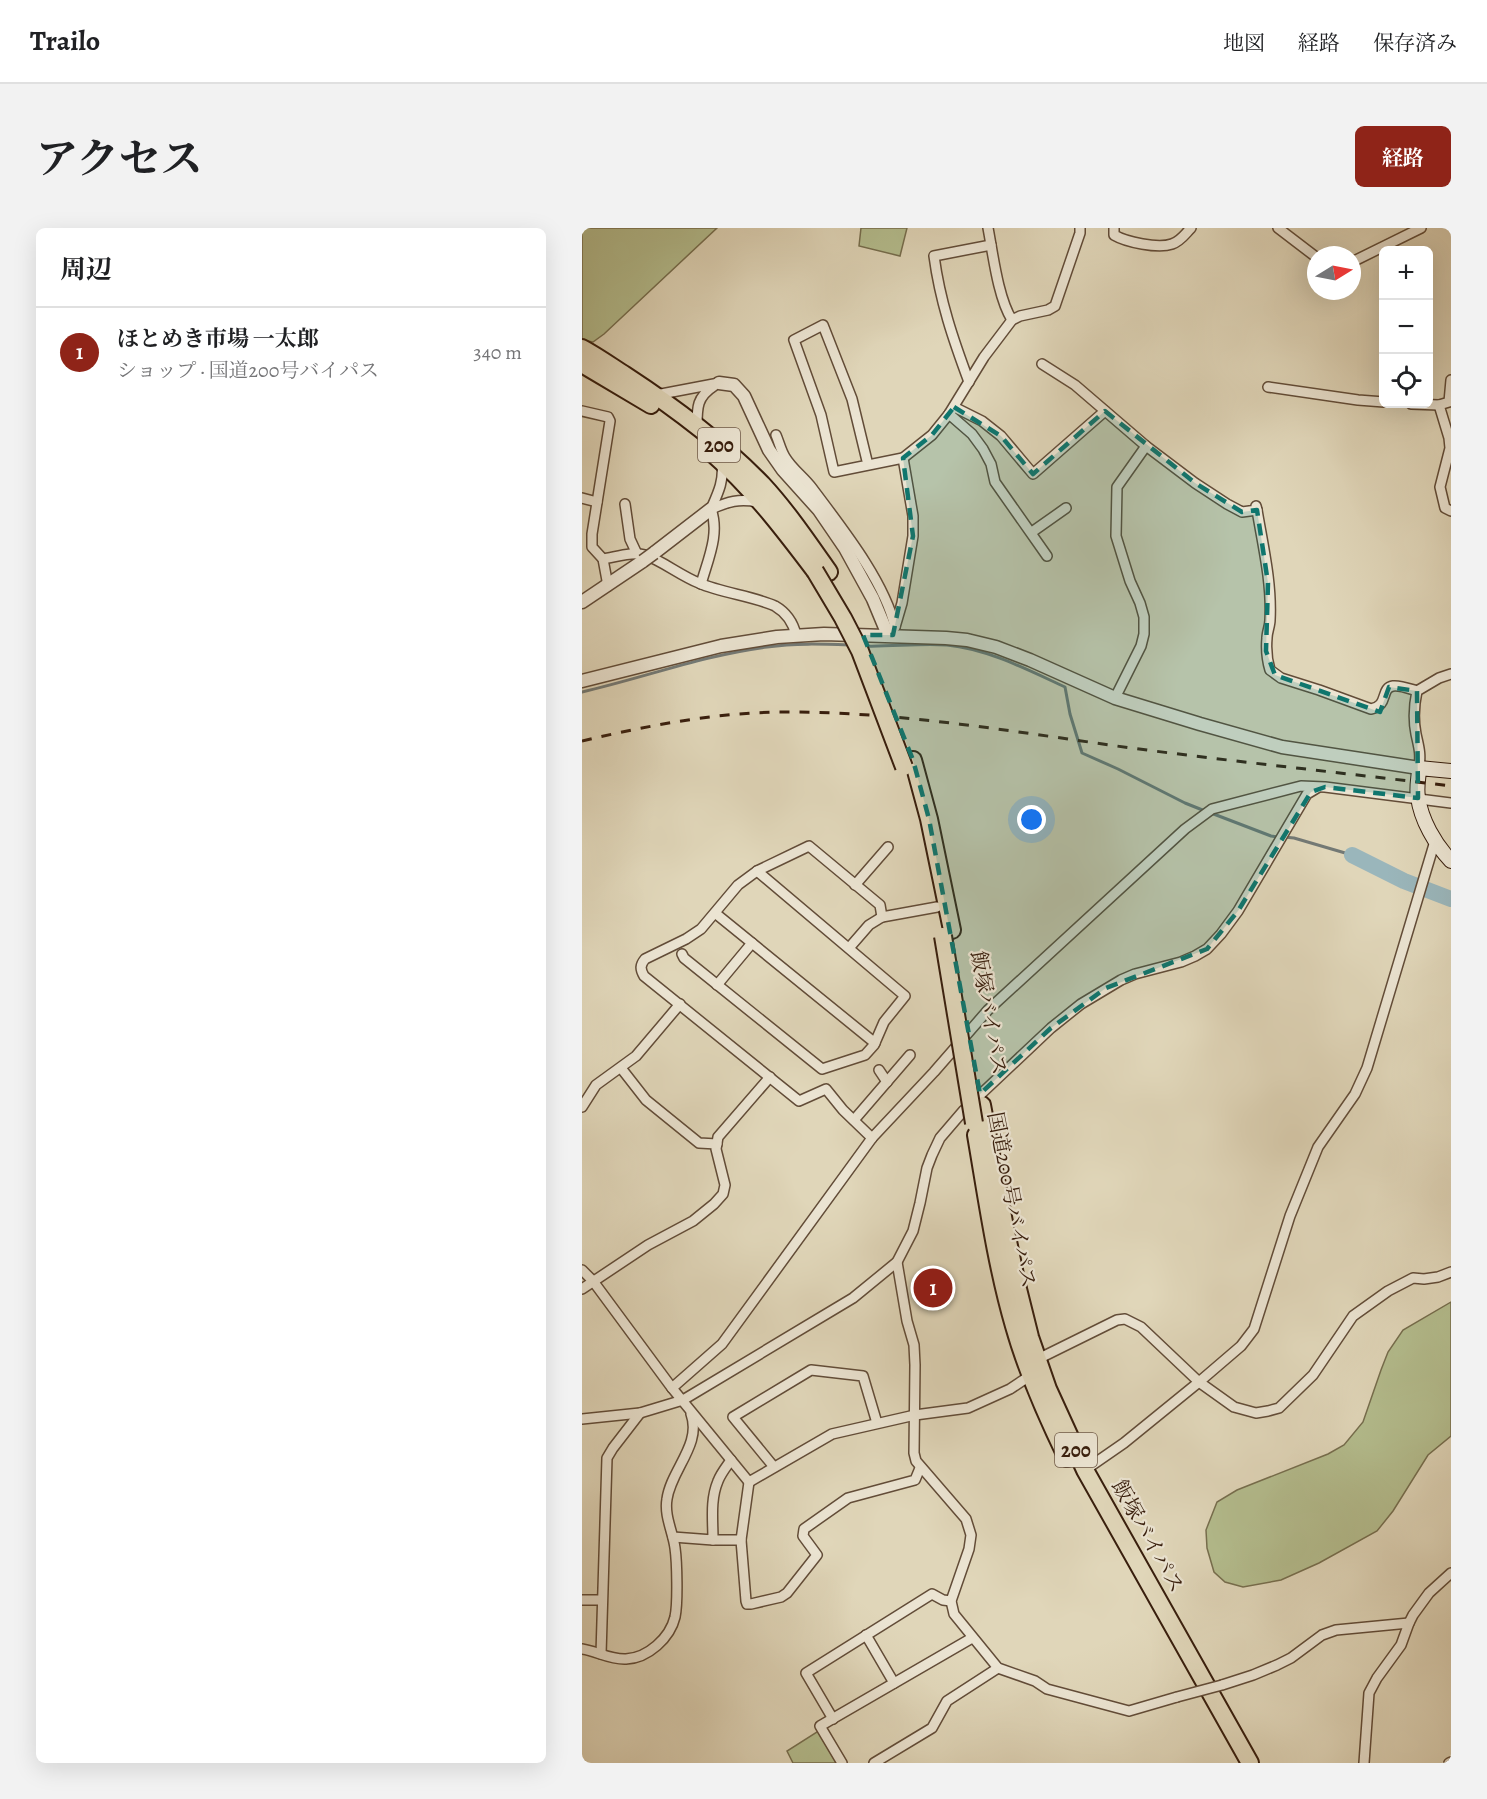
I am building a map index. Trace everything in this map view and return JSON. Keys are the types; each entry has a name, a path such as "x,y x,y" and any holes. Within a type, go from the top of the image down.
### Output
{"highway":[{"name":"200","path":"582,348 656,395 697,426 762,485 792,520 822,571"},
{"name":"国道200号バイパス","path":"582,364 651,405 722,462 822,571 860,651 909,764 937,907 948,933 974,1123 1004,1285 1030,1376 1075,1475 1237,1763"},
{"name":"飯塚バイパス","path":"909,764 929,819 948,933 1016,1278 1030,1337 1048,1389 1085,1470 1250,1763"}],"main road":[{"path":"1451,771 1419,768 1418,798 1425,820 1436,841 1451,861"}],"street":[{"path":"988,228 1006,309 1012,320"},
{"path":"868,465 852,399 823,325 794,340 821,415 834,472 903,458 932,435 952,411 984,357 1012,320 1055,306 1080,228"},
{"path":"1113,228 1114,235 1142,244 1172,245 1191,228"},
{"path":"1278,228 1307,250"},
{"path":"1361,258 1421,228"},
{"path":"969,382 949,327 938,286 934,256 991,245"},
{"path":"1042,364 1075,385 1146,446 1195,483 1242,512 1256,507 1267,572 1270,621 1266,651 1270,670 1281,678 1371,709 1379,707 1389,687 1417,690 1439,678 1449,678"},
{"path":"1433,405 1449,402 1451,380"},
{"path":"656,395 719,383 734,385 744,396 769,450 783,470 819,510 844,548 893,633"},
{"path":"697,426 699,400 705,391 719,383"},
{"path":"1268,387 1379,402"},
{"path":"1439,405 1450,448 1440,487 1444,508 1451,511"},
{"path":"582,411 608,417 610,421 592,534 592,547 603,559 608,586"},
{"path":"952,411 982,421 1001,436 1033,474 1105,411"},
{"path":"952,411 983,448 996,482 1047,556"},
{"path":"776,435 784,456 810,486 856,549 885,599 892,615 893,633"},
{"path":"1115,698 1141,646 1144,634 1142,610 1116,536 1118,487 1146,446"},
{"path":"893,633 902,603 913,536 913,516 903,458"},
{"path":"701,584 716,530 711,509 721,487 722,462"},
{"path":"582,498 597,502"},
{"path":"582,602 608,586 645,556 711,509 734,500 745,499 761,503"},
{"path":"625,504 630,539 645,556"},
{"path":"1032,532 1066,508"},
{"path":"582,529 592,534"},
{"path":"603,559 645,555 701,584 775,607 793,622 796,635"},
{"path":"582,681 721,646 796,635 893,633 956,639 996,647 1115,698 1282,747 1419,768 1420,746 1414,715 1417,690"},
{"path":"672,1388 722,1344 872,1138 988,1010 1185,829 1212,809 1301,786 1451,803"},
{"path":"582,1419 640,1413 686,1404 853,1298 897,1262 913,1231 932,1155 940,1138 964,1110 1051,1028 1081,1004 1121,980 1181,962 1206,949 1221,934 1238,911 1307,794 1319,787"},
{"path":"1085,1470 1124,1443 1199,1382 1241,1346 1254,1329 1290,1216 1318,1147 1355,1094 1367,1068 1436,841"},
{"path":"872,1138 843,1110 826,1089 799,1101 644,976 640,970 640,964 700,929 738,885 757,871 809,846 880,905 882,917"},
{"path":"855,885 888,847"},
{"path":"682,954 684,958 822,1069 866,1055 875,1043 884,1022 905,996 757,871"},
{"path":"849,948 869,925 882,917 937,907"},
{"path":"715,913 875,1043"},
{"path":"717,985 752,943"},
{"path":"582,1107 596,1085 636,1056 680,1004"},
{"path":"854,1120 910,1055"},
{"path":"621,1068 646,1100 699,1143 717,1144"},
{"path":"879,1070 887,1082"},
{"path":"582,1289 648,1245 693,1221 723,1194 725,1185 716,1149 718,1137 770,1077"},
{"path":"897,1262 907,1321 914,1345 914,1453 916,1461 966,1519 971,1535 969,1549 951,1601 954,1614 998,1668 1035,1681 1047,1689 1129,1711 1253,1676 1284,1662 1322,1635 1336,1630 1409,1623"},
{"path":"582,1270 593,1281 672,1388 749,1482 741,1540 747,1604 781,1597 787,1593 817,1555 803,1536 804,1529 848,1498 915,1480 920,1468"},
{"path":"749,1482 832,1434 915,1415 968,1408 1010,1389 1030,1376 1038,1359 1117,1320 1125,1319 1141,1327 1199,1382 1234,1407 1256,1413 1279,1408 1313,1376 1353,1316 1388,1291 1413,1278 1431,1278 1451,1272"},
{"path":"774,1467 733,1417 811,1370 863,1376 878,1423"},
{"path":"582,1648 625,1659 639,1657 650,1652 665,1636 675,1618 676,1550 666,1502 670,1485 694,1433 694,1421 686,1404"},
{"path":"601,1654 607,1458 640,1413"},
{"path":"713,1540 712,1507 715,1492 718,1479 731,1460"},
{"path":"673,1537 741,1540"},
{"path":"1364,1763 1369,1693 1401,1645 1409,1623 1429,1593 1451,1573"},
{"path":"833,1719 806,1672 932,1594 951,1601"},
{"path":"582,1600 602,1600"},
{"path":"866,1635 894,1683"},
{"path":"842,1763 820,1726 972,1638"},
{"path":"874,1763 932,1728 947,1701 998,1668"}],"highlighted area":[{"path":"954,407 1001,436 1033,474 1105,411 1195,483 1242,512 1257,510 1268,583 1266,651 1275,675 1380,712 1389,687 1417,691 1418,798 1325,787 1311,792 1238,911 1207,949 1106,988 1051,1028 980,1094 929,819 913,760 863,635 893,635 913,536 903,458 932,435"}],"green space":[{"path":"582,228 717,228 593,342 582,340"},
{"path":"861,228 907,228 900,256 859,246"},
{"path":"1451,1302 1451,1436 1428,1455 1393,1511 1377,1531 1319,1563 1281,1580 1243,1587 1225,1582 1214,1572 1207,1548 1206,1530 1217,1502 1237,1490 1328,1454 1344,1445 1363,1422 1388,1352 1403,1330"},
{"path":"820,1730 838,1763 793,1763 787,1751"}],"waterway":[{"path":"582,692 743,651 788,645 850,645"},
{"path":"863,646 947,645 962,647 1007,661 1065,687 1070,714 1082,753 1205,811"},
{"path":"1211,813 1278,837"},
{"path":"1284,837 1352,855"},
{"path":"1352,855 1404,881 1451,899"}],"railway":[{"path":"582,741 655,725 754,713 867,715 956,724 1171,753 1451,786"}],"place":[{"name":"ほとめき市場 一太郎","path":"933,1288"}]}
